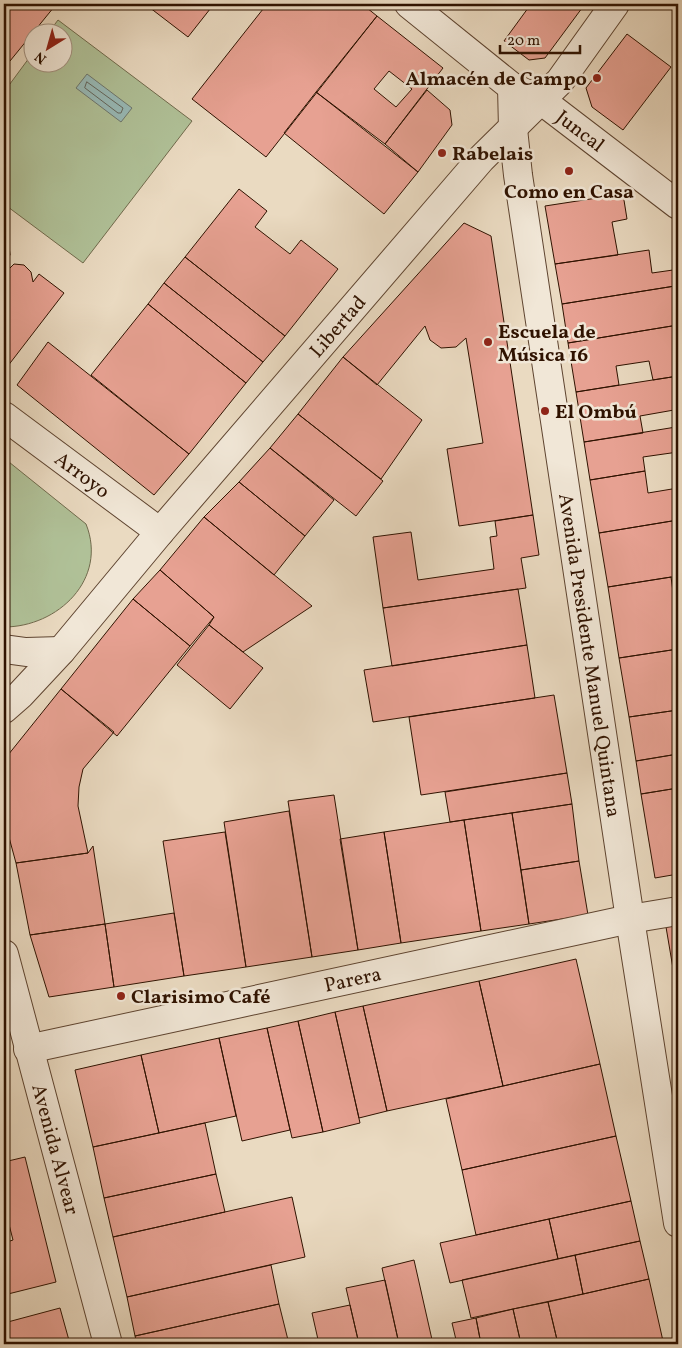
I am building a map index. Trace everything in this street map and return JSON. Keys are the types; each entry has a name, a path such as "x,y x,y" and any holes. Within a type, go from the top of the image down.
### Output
{"street":[{"name":"Juncal","path":"409,4 512,87 542,101 678,205"},
{"name":"Libertad","path":"4,709 20,695 61,651 160,532 475,167 560,81 615,4"},
{"name":"Avenida Presidente Manuel Quintana","path":"512,87 513,129 630,919 678,1223"},
{"name":"Arroyo","path":"4,416 160,532"},
{"path":"4,649 26,652 61,651"},
{"name":"Parera","path":"28,1049 630,919 678,911"},
{"name":"Avenida Alvear","path":"4,954 108,1344"}],"green space":[{"path":"72,31 192,121 83,263 4,204 4,92 22,68 22,72 72,72"},
{"path":"4,458 86,524 91,544 90,563 84,581 74,596 59,609 43,619 24,625 4,627"}],"water":[{"path":"87,74 132,108 121,122 76,88"}],"building":[{"path":"4,4 50,4 54,7 42,22 22,22 22,46 10,61 4,56"},
{"path":"145,4 214,4 188,37"},
{"path":"267,4 362,4 377,16 266,157 192,99"},
{"path":"531,4 585,4 545,58 529,60 504,41"},
{"path":"377,16 443,68 385,144 316,92","holes":["389,71 412,89 396,107 374,89"]},
{"path":"627,34 671,67 623,130 592,107 586,88"},
{"path":"427,90 450,110 452,125 418,172 385,144"},
{"path":"316,92 418,172 384,214 284,133"},
{"path":"239,189 267,211 255,227 290,254 301,240 338,269 285,336 185,257"},
{"path":"623,194 627,219 612,222 618,255 555,264 545,206"},
{"path":"464,223 491,236 533,515 459,526 447,449 483,443 466,338 456,347 441,348 430,340 425,326 377,385 343,357"},
{"path":"4,235 8,237 10,255 4,263"},
{"path":"649,250 652,273 673,270 675,286 562,304 555,264"},
{"path":"185,257 285,336 263,362 164,283"},
{"path":"4,264 9,269 14,264 24,265 31,272 33,282 39,274 64,293 4,371"},
{"path":"164,283 263,362 246,383 148,304"},
{"path":"675,286 678,325 568,343 562,304"},
{"path":"148,304 246,383 189,454 91,375"},
{"path":"678,325 678,376 653,380 649,361 616,366 619,385 576,392 568,343"},
{"path":"48,342 189,454 154,495 17,385"},
{"path":"343,357 422,420 381,479 298,414"},
{"path":"678,376 678,427 676,427 674,410 640,416 643,433 584,442 576,392"},
{"path":"298,414 383,481 356,516 270,448"},
{"path":"678,427 678,452 643,457 645,471 590,480 584,442"},
{"path":"270,448 334,500 305,536 239,482"},
{"path":"645,471 648,493 678,488 678,520 599,533 590,480"},
{"path":"239,482 305,536 274,575 204,517"},
{"path":"533,515 539,555 521,558 526,588 383,608 373,537 411,532 418,580 494,569 490,537 497,536 495,521"},
{"path":"204,517 312,606 243,652 209,625 214,617 160,570"},
{"path":"678,520 678,576 608,587 599,533"},
{"path":"160,570 214,617 190,646 133,599"},
{"path":"671,577 674,599 678,598 678,649 619,658 608,587"},
{"path":"518,589 527,645 392,666 383,608"},
{"path":"133,599 190,646 117,736 61,689"},
{"path":"209,625 263,668 230,709 177,665"},
{"path":"527,645 535,698 373,722 364,670"},
{"path":"678,649 678,710 629,717 619,658"},
{"path":"61,689 114,732 83,769 79,787 78,806 88,853 16,863 4,819 4,760"},
{"path":"554,695 567,773 421,795 409,717"},
{"path":"678,710 678,754 636,761 629,717"},
{"path":"678,754 678,788 641,794 636,761"},
{"path":"567,773 572,804 450,822 445,792"},
{"path":"678,788 678,874 655,878 641,794"},
{"path":"334,795 358,950 312,957 288,801"},
{"path":"572,804 579,861 521,870 512,813"},
{"path":"289,811 312,957 246,967 224,822"},
{"path":"512,813 529,924 481,931 464,820"},
{"path":"464,820 481,931 401,943 384,832"},
{"path":"225,832 246,967 184,976 163,841"},
{"path":"384,832 401,943 358,950 340,839"},
{"path":"93,846 105,924 30,935 16,863 88,853"},
{"path":"579,861 588,915 529,924 521,870"},
{"path":"174,913 184,976 114,987 105,924"},
{"path":"105,924 114,987 49,997 30,935"},
{"path":"678,925 678,998 666,927"},
{"path":"576,959 600,1064 503,1086 479,981"},
{"path":"479,981 503,1086 387,1111 363,1006"},
{"path":"363,1006 387,1111 359,1118 335,1012"},
{"path":"335,1012 360,1123 323,1132 298,1021"},
{"path":"298,1021 323,1132 292,1138 267,1028"},
{"path":"267,1028 290,1130 242,1141 219,1038"},
{"path":"219,1038 236,1116 159,1133 141,1055"},
{"path":"141,1055 159,1133 93,1147 75,1070"},
{"path":"600,1064 616,1136 462,1170 446,1099"},
{"path":"205,1123 216,1174 104,1198 93,1147"},
{"path":"616,1136 631,1201 476,1235 462,1170"},
{"path":"25,1157 56,1282 4,1295 4,1243 13,1240 4,1205 4,1162"},
{"path":"216,1174 225,1212 113,1237 104,1198"},
{"path":"292,1197 305,1257 127,1297 113,1237"},
{"path":"631,1201 640,1241 558,1259 549,1219"},
{"path":"549,1219 558,1259 450,1283 440,1243"},
{"path":"640,1241 649,1279 583,1294 575,1255"},
{"path":"575,1255 583,1294 471,1318 462,1280"},
{"path":"414,1260 433,1344 399,1344 382,1268"},
{"path":"271,1265 279,1304 135,1336 127,1297"},
{"path":"649,1279 663,1341 648,1344 558,1344 548,1302"},
{"path":"385,1280 399,1344 359,1344 346,1288"},
{"path":"548,1302 558,1344 521,1344 513,1309"},
{"path":"279,1304 289,1344 137,1344 135,1336"},
{"path":"350,1305 359,1344 319,1344 312,1313"},
{"path":"60,1308 70,1344 4,1344 4,1323"},
{"path":"513,1309 521,1344 481,1344 476,1318"},
{"path":"476,1318 481,1344 457,1344 452,1323"},
{"path":"318,1339 319,1344 294,1344"}],"place":[{"name":"Almacén de Campo","path":"597,78"},
{"name":"Rabelais","path":"442,153"},
{"name":"Como en Casa","path":"569,171"},
{"name":"Escuela de Música 16","path":"488,342"},
{"name":"El Ombú","path":"545,411"},
{"name":"Clarisimo Café","path":"121,996"}]}
